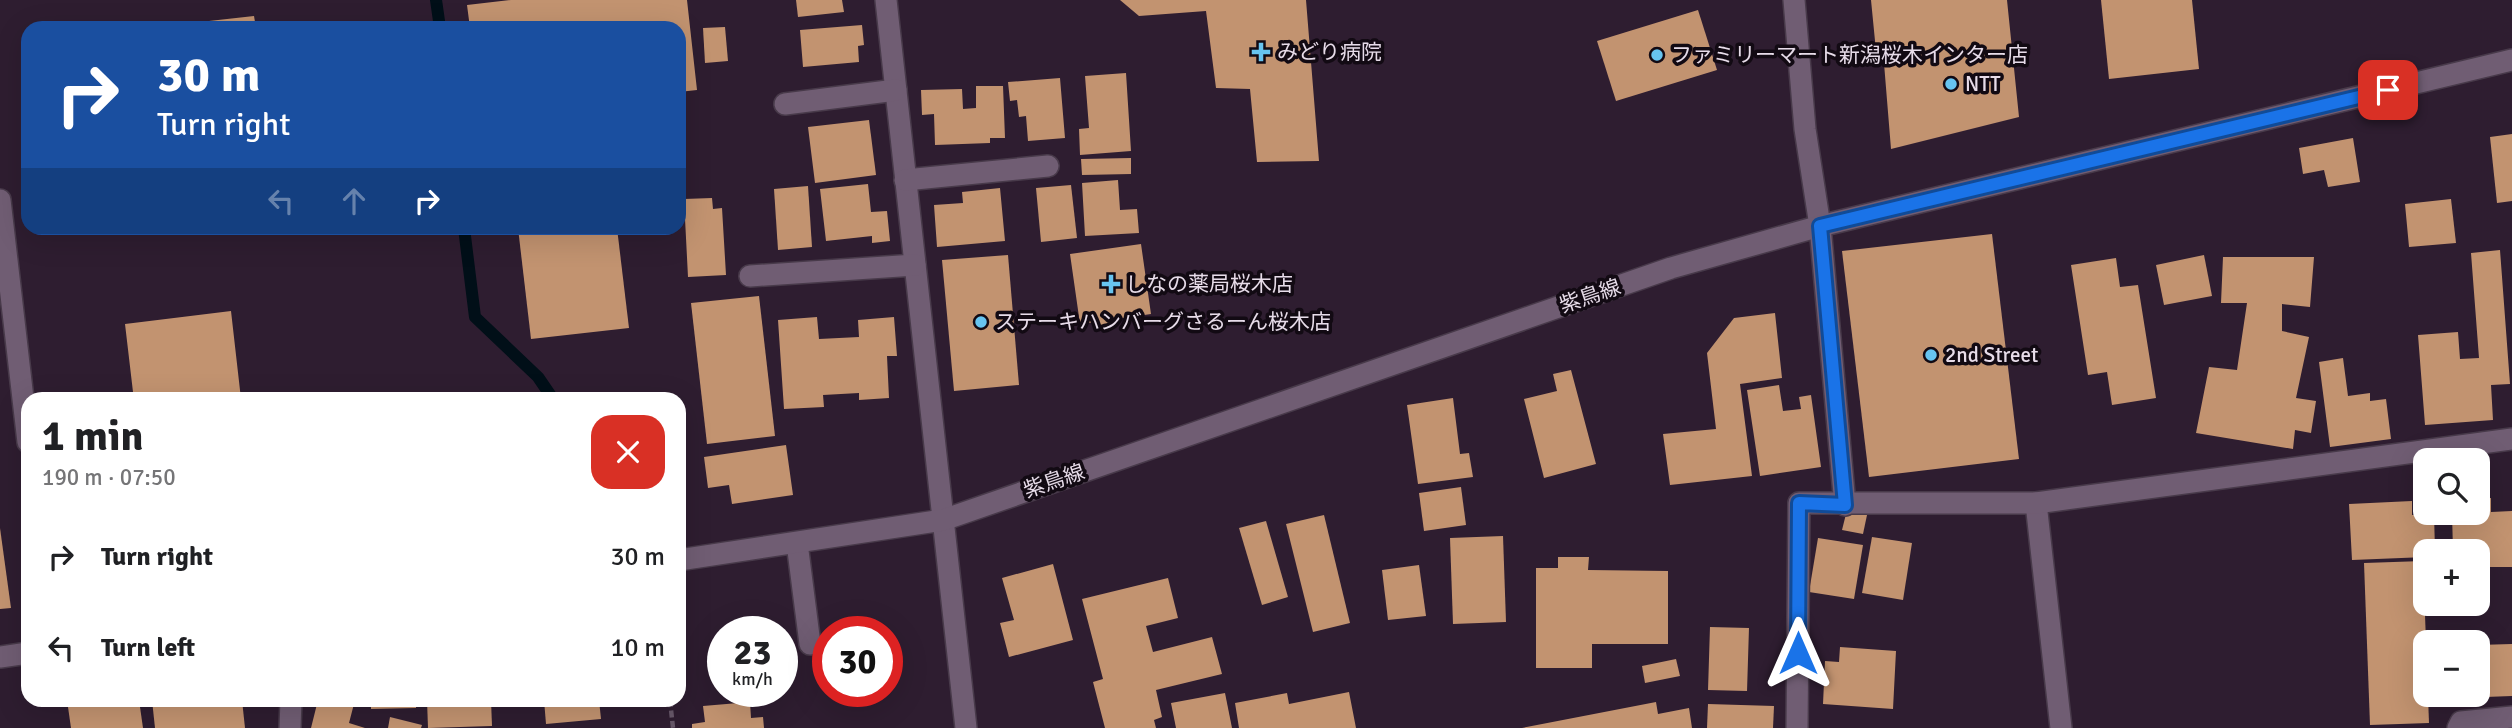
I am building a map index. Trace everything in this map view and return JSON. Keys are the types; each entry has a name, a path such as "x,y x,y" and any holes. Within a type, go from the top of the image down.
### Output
{"street":[{"path":"886,0 966,728"},
{"path":"1794,0 1805,129 1820,226 1845,505"},
{"name":"紫鳥線","path":"686,559 943,520 1671,268 1820,226 2512,60"},
{"path":"785,104 896,90"},
{"path":"905,180 1048,166"},
{"path":"0,200 22,392"},
{"path":"750,276 915,264"},
{"path":"1797,728 1799,503 2036,503 2512,439"},
{"path":"2036,503 2061,728"},
{"path":"797,542 810,644"},
{"path":"0,657 21,654"},
{"path":"289,728 290,707"},
{"path":"2458,728 2462,722 2512,717"}],"path":[{"path":"671,707 673,728"}],"building":[{"path":"511,0 687,0 697,90 686,91 686,21 469,21 467,5"},
{"path":"796,0 842,0 844,12 798,17"},
{"name":"みどり病院","path":"1120,0 1306,0 1319,161 1257,162 1250,89 1216,88 1206,11 1139,16"},
{"name":"NTT","path":"1871,0 2007,0 2019,117 1891,149 1883,51 1876,51"},
{"path":"2101,0 2192,0 2199,69 2109,79"},
{"name":"ファミリーマート新潟桜木インター店","path":"1698,10 1717,70 1616,101 1597,41"},
{"path":"254,16 255,21 209,21"},
{"path":"862,25 864,45 858,46 859,62 803,67 800,30"},
{"path":"725,27 728,61 705,63 703,28"},
{"path":"1126,73 1131,151 1080,155 1079,129 1089,128 1085,76"},
{"path":"1060,78 1065,138 1028,141 1026,116 1019,117 1017,100 1010,101 1008,82"},
{"path":"976,86 1003,86 1005,138 990,138 990,143 935,145 934,114 922,115 921,90 962,89 963,109 976,108"},
{"path":"869,120 876,175 815,183 808,127"},
{"path":"2512,134 2512,201 2497,203 2490,137"},
{"path":"2353,138 2360,182 2328,187 2324,170 2303,174 2299,148"},
{"path":"1131,158 1131,174 1082,175 1081,159"},
{"path":"1118,180 1120,210 1137,209 1139,233 1085,236 1082,183"},
{"path":"868,184 871,212 887,211 890,241 872,243 872,236 826,241 820,189"},
{"path":"1071,185 1077,238 1041,242 1036,188"},
{"path":"808,186 812,247 778,250 774,189"},
{"path":"1000,188 1005,241 937,247 934,205 963,203 962,192"},
{"path":"712,198 713,209 722,208 726,275 688,277 686,199"},
{"path":"2451,199 2456,243 2409,247 2405,204"},
{"name":"2nd Street","path":"1992,234 2019,459 1869,477 1842,251"},
{"path":"519,235 618,235 629,328 531,339"},
{"name":"しなの薬局桜木店","path":"1141,244 1151,314 1117,319 1118,324 1080,324 1070,254"},
{"path":"2500,250 2510,384 2491,385 2493,420 2425,425 2418,335 2458,332 2460,359 2479,358 2471,253"},
{"name":"ステーキハンバーグさるーん桜木店","path":"1008,255 1019,385 954,391 942,260"},
{"path":"2204,255 2212,296 2164,305 2156,265"},
{"path":"2223,257 2314,257 2310,307 2282,304 2282,331 2309,337 2296,398 2316,401 2311,433 2295,430 2293,449 2196,433 2209,367 2237,370 2247,303 2221,303"},
{"path":"2116,258 2120,287 2138,285 2156,398 2112,405 2107,372 2088,375 2071,265"},
{"path":"759,296 775,436 707,444 691,303"},
{"path":"231,311 240,392 133,392 125,324"},
{"path":"1775,313 1782,378 1740,384 1752,476 1670,485 1663,434 1716,429 1707,353 1734,318"},
{"path":"817,317 819,339 859,337 858,320 894,317 897,356 887,356 889,398 859,400 859,393 823,395 824,407 784,409 778,320"},
{"path":"2343,358 2348,396 2370,393 2370,401 2386,399 2391,439 2330,447 2319,362"},
{"path":"1571,370 1596,464 1544,478 1524,399 1557,391 1553,374"},
{"path":"1779,385 1783,411 1801,409 1799,397 1811,395 1821,467 1760,476 1747,390"},
{"path":"1453,398 1460,454 1469,453 1473,477 1418,484 1407,405"},
{"path":"786,445 793,495 732,504 729,485 708,488 704,457"},
{"path":"1461,487 1466,525 1424,531 1419,493"},
{"path":"2490,498 2491,512 2512,511 2512,567 2490,567 2490,539 2453,539 2452,525 2490,525"},
{"path":"2412,501 2413,525 2434,525 2435,539 2413,539 2413,558 2352,560 2349,504"},
{"path":"1847,510 1867,515 1863,534 1842,530"},
{"path":"1324,515 1350,623 1313,632 1286,524"},
{"path":"1266,521 1288,597 1262,605 1239,528"},
{"path":"0,528 11,608 0,609"},
{"path":"1503,536 1506,622 1453,624 1450,538"},
{"path":"1872,537 1912,543 1903,600 1862,593"},
{"path":"1818,538 1863,545 1854,599 1809,592"},
{"path":"1558,557 1589,557 1588,570 1668,571 1668,644 1592,644 1592,668 1536,668 1536,568 1558,568"},
{"path":"2413,561 2413,616 2425,616 2426,630 2413,630 2413,707 2428,707 2429,723 2370,725 2364,563"},
{"path":"1053,564 1073,640 1009,657 1000,623 1014,620 1002,578"},
{"path":"1419,565 1426,616 1388,620 1382,570"},
{"path":"1168,578 1178,618 1146,626 1153,652 1212,637 1222,674 1156,690 1162,717 1154,720 1156,728 1105,728 1093,682 1103,679 1082,599"},
{"path":"1710,627 1749,628 1747,691 1708,690"},
{"path":"2512,644 2512,696 2490,697 2490,645"},
{"path":"1840,647 1896,651 1893,709 1823,704 1825,661 1839,662"},
{"path":"1676,659 1680,676 1645,683 1642,666"},
{"path":"1349,692 1356,728 1239,728 1235,703 1287,693 1289,704"},
{"path":"1225,693 1232,728 1176,728 1171,703"},
{"path":"1656,702 1658,714 1689,708 1692,728 1522,728"},
{"path":"1708,704 1774,706 1773,728 1707,728"},
{"path":"703,706 750,707 751,718 763,717 764,728 692,728 692,724 705,722"},
{"path":"68,707 140,707 143,728 71,728"},
{"path":"153,707 243,707 245,728 155,728"},
{"path":"316,707 353,707 349,723 365,728 311,728"},
{"path":"371,707 416,707 416,708"},
{"path":"427,707 491,707 492,726 428,728"},
{"path":"545,707 600,707 601,719 546,724"},
{"path":"390,717 422,725 421,728 388,728"}],"waterway":[{"path":"436,0 439,21"},
{"path":"465,235 475,317 538,377 548,392"}],"place":[{"name":"みどり病院","path":"1261,52"},
{"name":"ファミリーマート新潟桜木インター店","path":"1657,55"},
{"name":"NTT","path":"1951,84"},
{"name":"しなの薬局桜木店","path":"1111,284"},
{"name":"ステーキハンバーグさるーん桜木店","path":"981,322"},
{"name":"2nd Street","path":"1931,355"}],"route":[{"path":"1798,653 1799,503 1845,505 1820,226 2388,90"}]}
